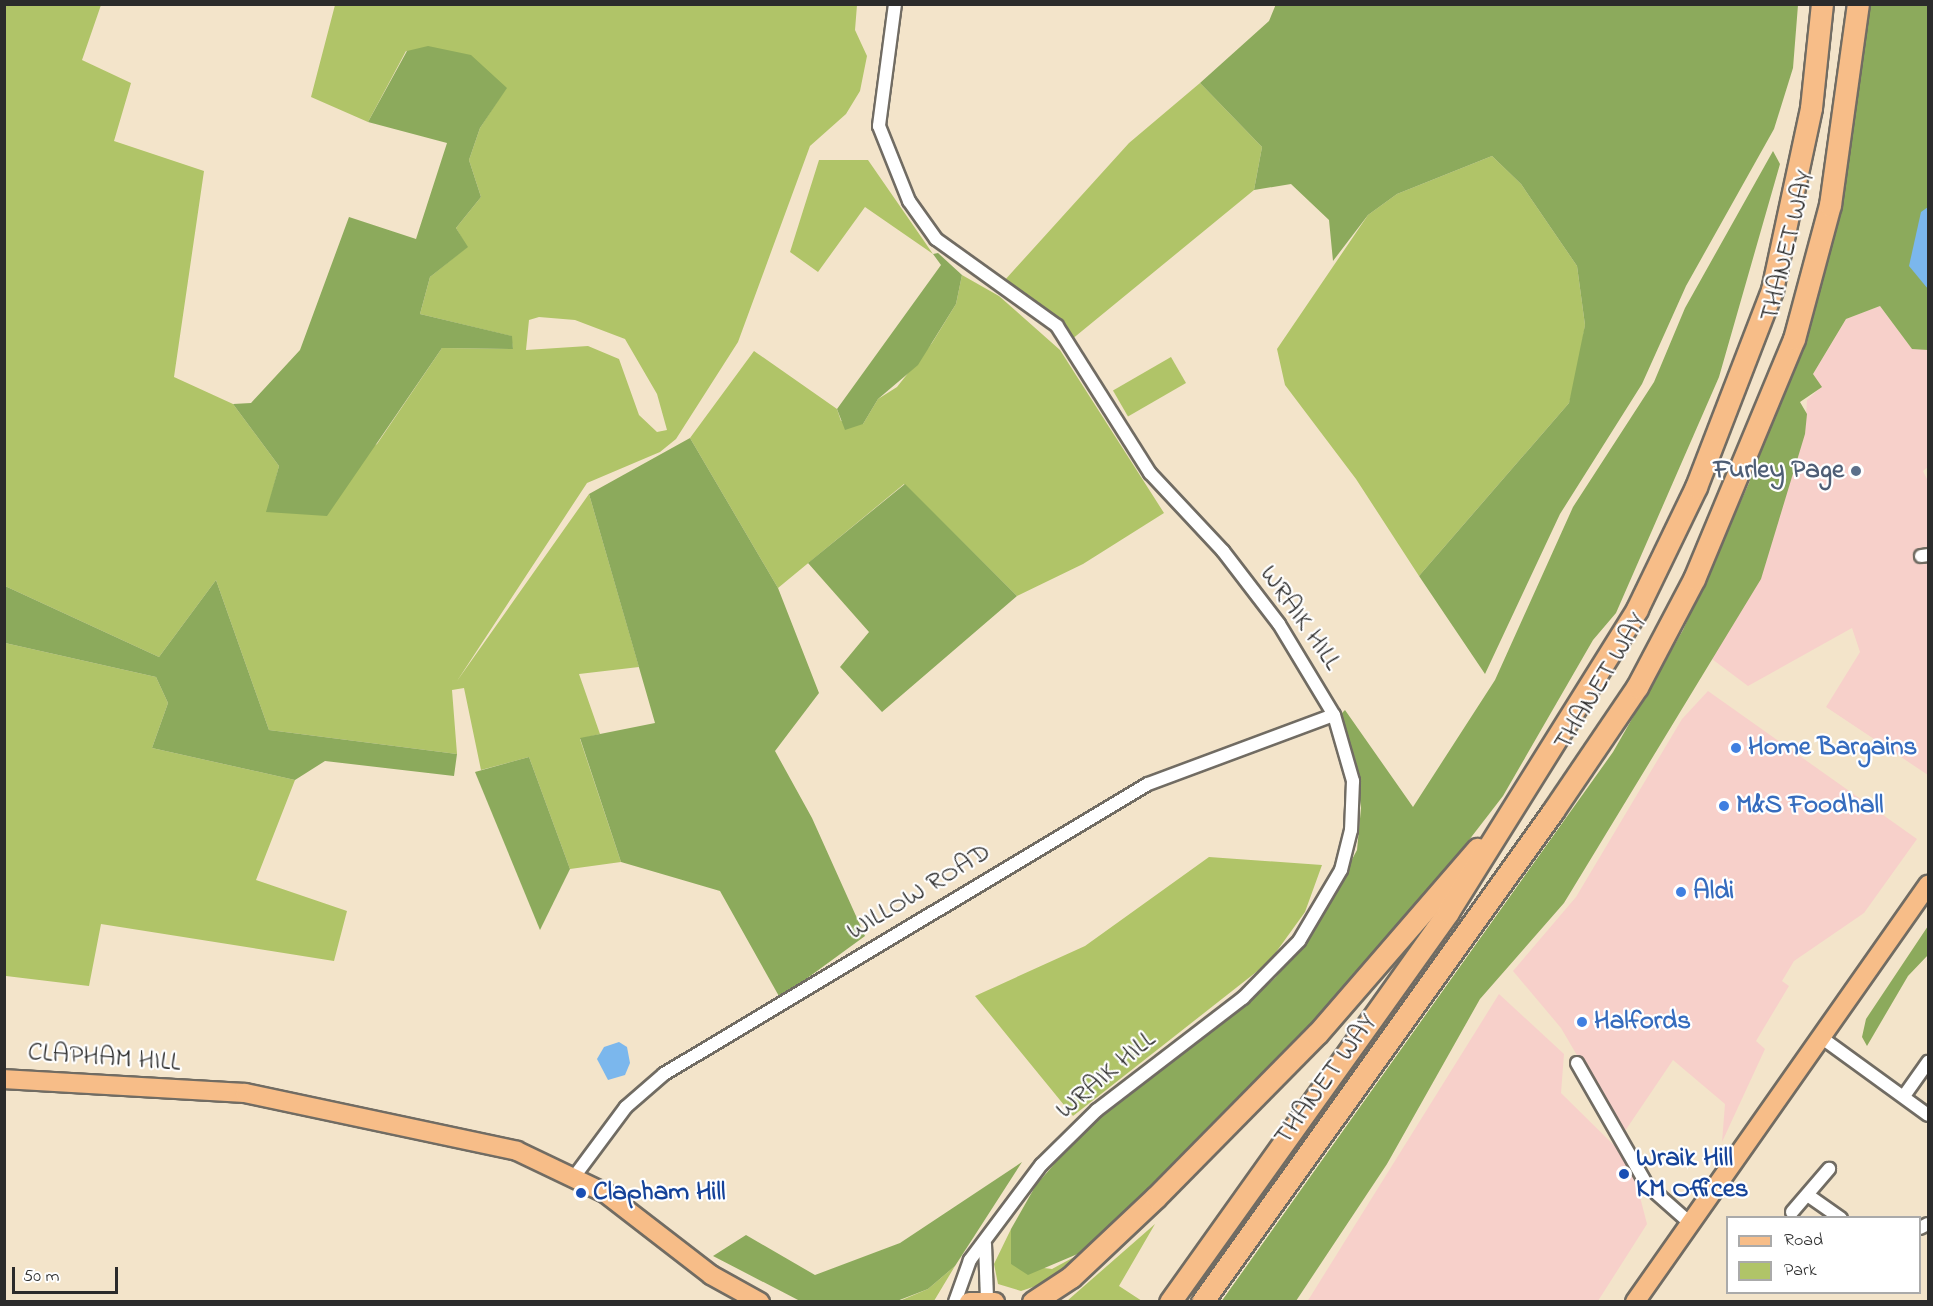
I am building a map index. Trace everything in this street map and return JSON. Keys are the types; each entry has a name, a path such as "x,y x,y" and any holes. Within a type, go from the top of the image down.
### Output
{"highway":[{"name":"THANET WAY","path":"1170,1302 1448,912 1530,788 1637,609 1744,373 1772,290 1794,194 1821,4"},
{"name":"THANET WAY","path":"1202,1302 1553,811 1637,687 1694,579 1794,339 1830,205 1858,4"},
{"path":"1033,1302 1071,1277 1131,1221 1317,1034 1530,788"}],"main road":[{"path":"1635,1302 1929,885"},
{"name":"CLAPHAM HILL","path":"4,1079 305,1102 518,1151 605,1193 711,1275 760,1302"}],"street":[{"name":"WRAIK HILL","path":"895,4 879,126 909,201 936,240 1056,326 1150,473 1265,605 1334,715 1349,758 1351,822 1341,870 1317,916 1243,998 1066,1140 962,1275 955,1302"},
{"name":"WILLOW ROAD","path":"574,1177 626,1107 664,1074 1148,784 1334,715"},
{"path":"1822,1038 1929,1115"},
{"path":"1904,1096 1929,1062"},
{"path":"1577,1063 1647,1185 1690,1223"},
{"path":"1792,1212 1809,1196 1829,1169"},
{"path":"1809,1196 1838,1216"},
{"path":"984,1301 985,1243"}],"shaded area":[{"path":"1880,306 1912,349 1928,346 1928,467 1923,471 1928,481 1928,775 1826,707 1860,652 1852,628 1748,686 1712,659 1805,434 1807,400 1821,387 1813,374 1846,319"},
{"path":"1708,691 1917,839 1864,913 1794,961 1782,981 1789,986 1756,1041 1765,1049 1722,1142 1725,1104 1673,1060 1623,1134 1561,1028 1513,971 1576,897 1682,719"},
{"path":"1499,994 1564,1054 1561,1093 1631,1162 1647,1224 1598,1301 1307,1302"}],"green space":[{"path":"1276,4 1798,5 1793,68 1774,129 1686,286 1642,384 1560,514 1485,674 1419,576 1569,403 1585,325 1577,266 1521,184 1492,156 1397,194 1368,215 1333,261 1329,220 1291,184 1254,190 1262,147 1200,83 1269,21"},
{"path":"5,5 101,5 82,60 131,83 114,141 204,171 174,377 233,404 279,466 267,512 377,444 442,348 513,349 511,336 420,314 430,277 467,247 456,228 481,197 469,160 480,128 506,88 406,51 368,122 311,97 335,5 857,5 855,30 867,56 860,91 846,114 810,146 738,342 676,439 660,452 587,483 457,681 589,494 639,667 579,674 600,734 580,739 621,862 570,869 529,757 481,770 464,688 452,690 457,754 269,730 216,580 159,657 5,586","holes":["539,317 575,320 625,339 657,394 667,430 657,432 639,415 619,359 588,346 526,350 529,320"]},
{"path":"1870,5 1928,5 1928,350 1912,349 1880,306 1846,319 1813,374 1822,387 1800,402 1807,414 1805,434 1761,579 1564,903 1480,999 1387,1164 1296,1301 1221,1302 1613,752 1683,630 1749,483 1808,320"},
{"path":"428,46 471,55 507,88 480,128 469,160 481,197 456,228 468,247 430,277 420,314 512,336 513,349 442,348 327,516 266,512 279,466 233,404 251,403 300,350 349,217 416,239 447,143 368,122 407,51"},
{"path":"1200,83 1262,147 1254,190 1071,340 1061,322 1004,281 1129,143"},
{"path":"1773,151 1780,164 1719,377 1616,613 1593,640 1503,796 1435,884 1259,1085 1087,1250 1028,1275 1011,1264 1011,1229 1036,1185 1084,1130 1231,1017 1275,978 1312,935 1357,850 1361,808 1355,759 1340,715 1345,710 1413,807 1495,680 1573,507 1654,382 1685,308"},
{"path":"1492,156 1521,184 1577,266 1585,325 1577,376 1569,403 1419,576 1356,479 1285,385 1277,349 1368,215 1397,194"},
{"path":"819,160 868,160 933,254 865,207 818,272 790,252"},
{"path":"938,253 962,275 956,304 918,365 878,399 863,424 845,430 837,409 941,265 933,254"},
{"path":"962,275 999,296 1060,350 1164,513 1083,564 1017,596 904,484 778,588 690,438 754,351 837,409 841,421 863,424 878,399 897,387 932,343 956,304"},
{"path":"1171,357 1186,383 1128,416 1113,391"},
{"path":"690,438 778,588 819,693 775,751 812,818 865,936 780,998 720,891 621,862 580,738 655,723 589,494"},
{"path":"905,484 1017,596 882,712 840,667 869,632 808,563"},
{"path":"216,580 269,730 457,754 454,776 325,761 295,780 152,748 168,703 156,677 5,643 5,586 159,657"},
{"path":"5,643 156,677 168,703 152,748 295,780 256,880 347,911 334,961 101,924 89,986 6,976 5,980"},
{"path":"529,757 570,869 540,930 475,772"},
{"path":"1209,857 1322,865 1305,912 1269,962 1073,1116 975,996 1085,946"},
{"path":"1928,926 1928,955 1908,976 1867,1046 1862,1037 1866,1019"},
{"path":"1022,1162 955,1266 928,1289 897,1301 800,1301 713,1256 746,1235 815,1275 900,1243"},
{"path":"1155,1224 1119,1286 1142,1301 1067,1301"},
{"path":"1011,1229 1011,1264 1052,1269 1087,1250 1048,1282 1021,1291 998,1284 994,1264"},
{"path":"955,1266 934,1301 897,1302 928,1289"}],"water":[{"path":"1928,207 1928,289 1909,266 1921,212"},
{"path":"619,1042 627,1047 630,1063 625,1075 608,1080 597,1059 604,1047"}],"place":[{"name":"Furley Page","path":"1856,471"},
{"name":"Home Bargains","path":"1736,748"},
{"name":"M&S Foodhall","path":"1724,806"},
{"name":"Aldi","path":"1681,892"},
{"name":"Halfords","path":"1582,1022"},
{"name":"Wraik Hill KM Offices","path":"1624,1174"},
{"name":"Clapham Hill","path":"581,1193"}]}
